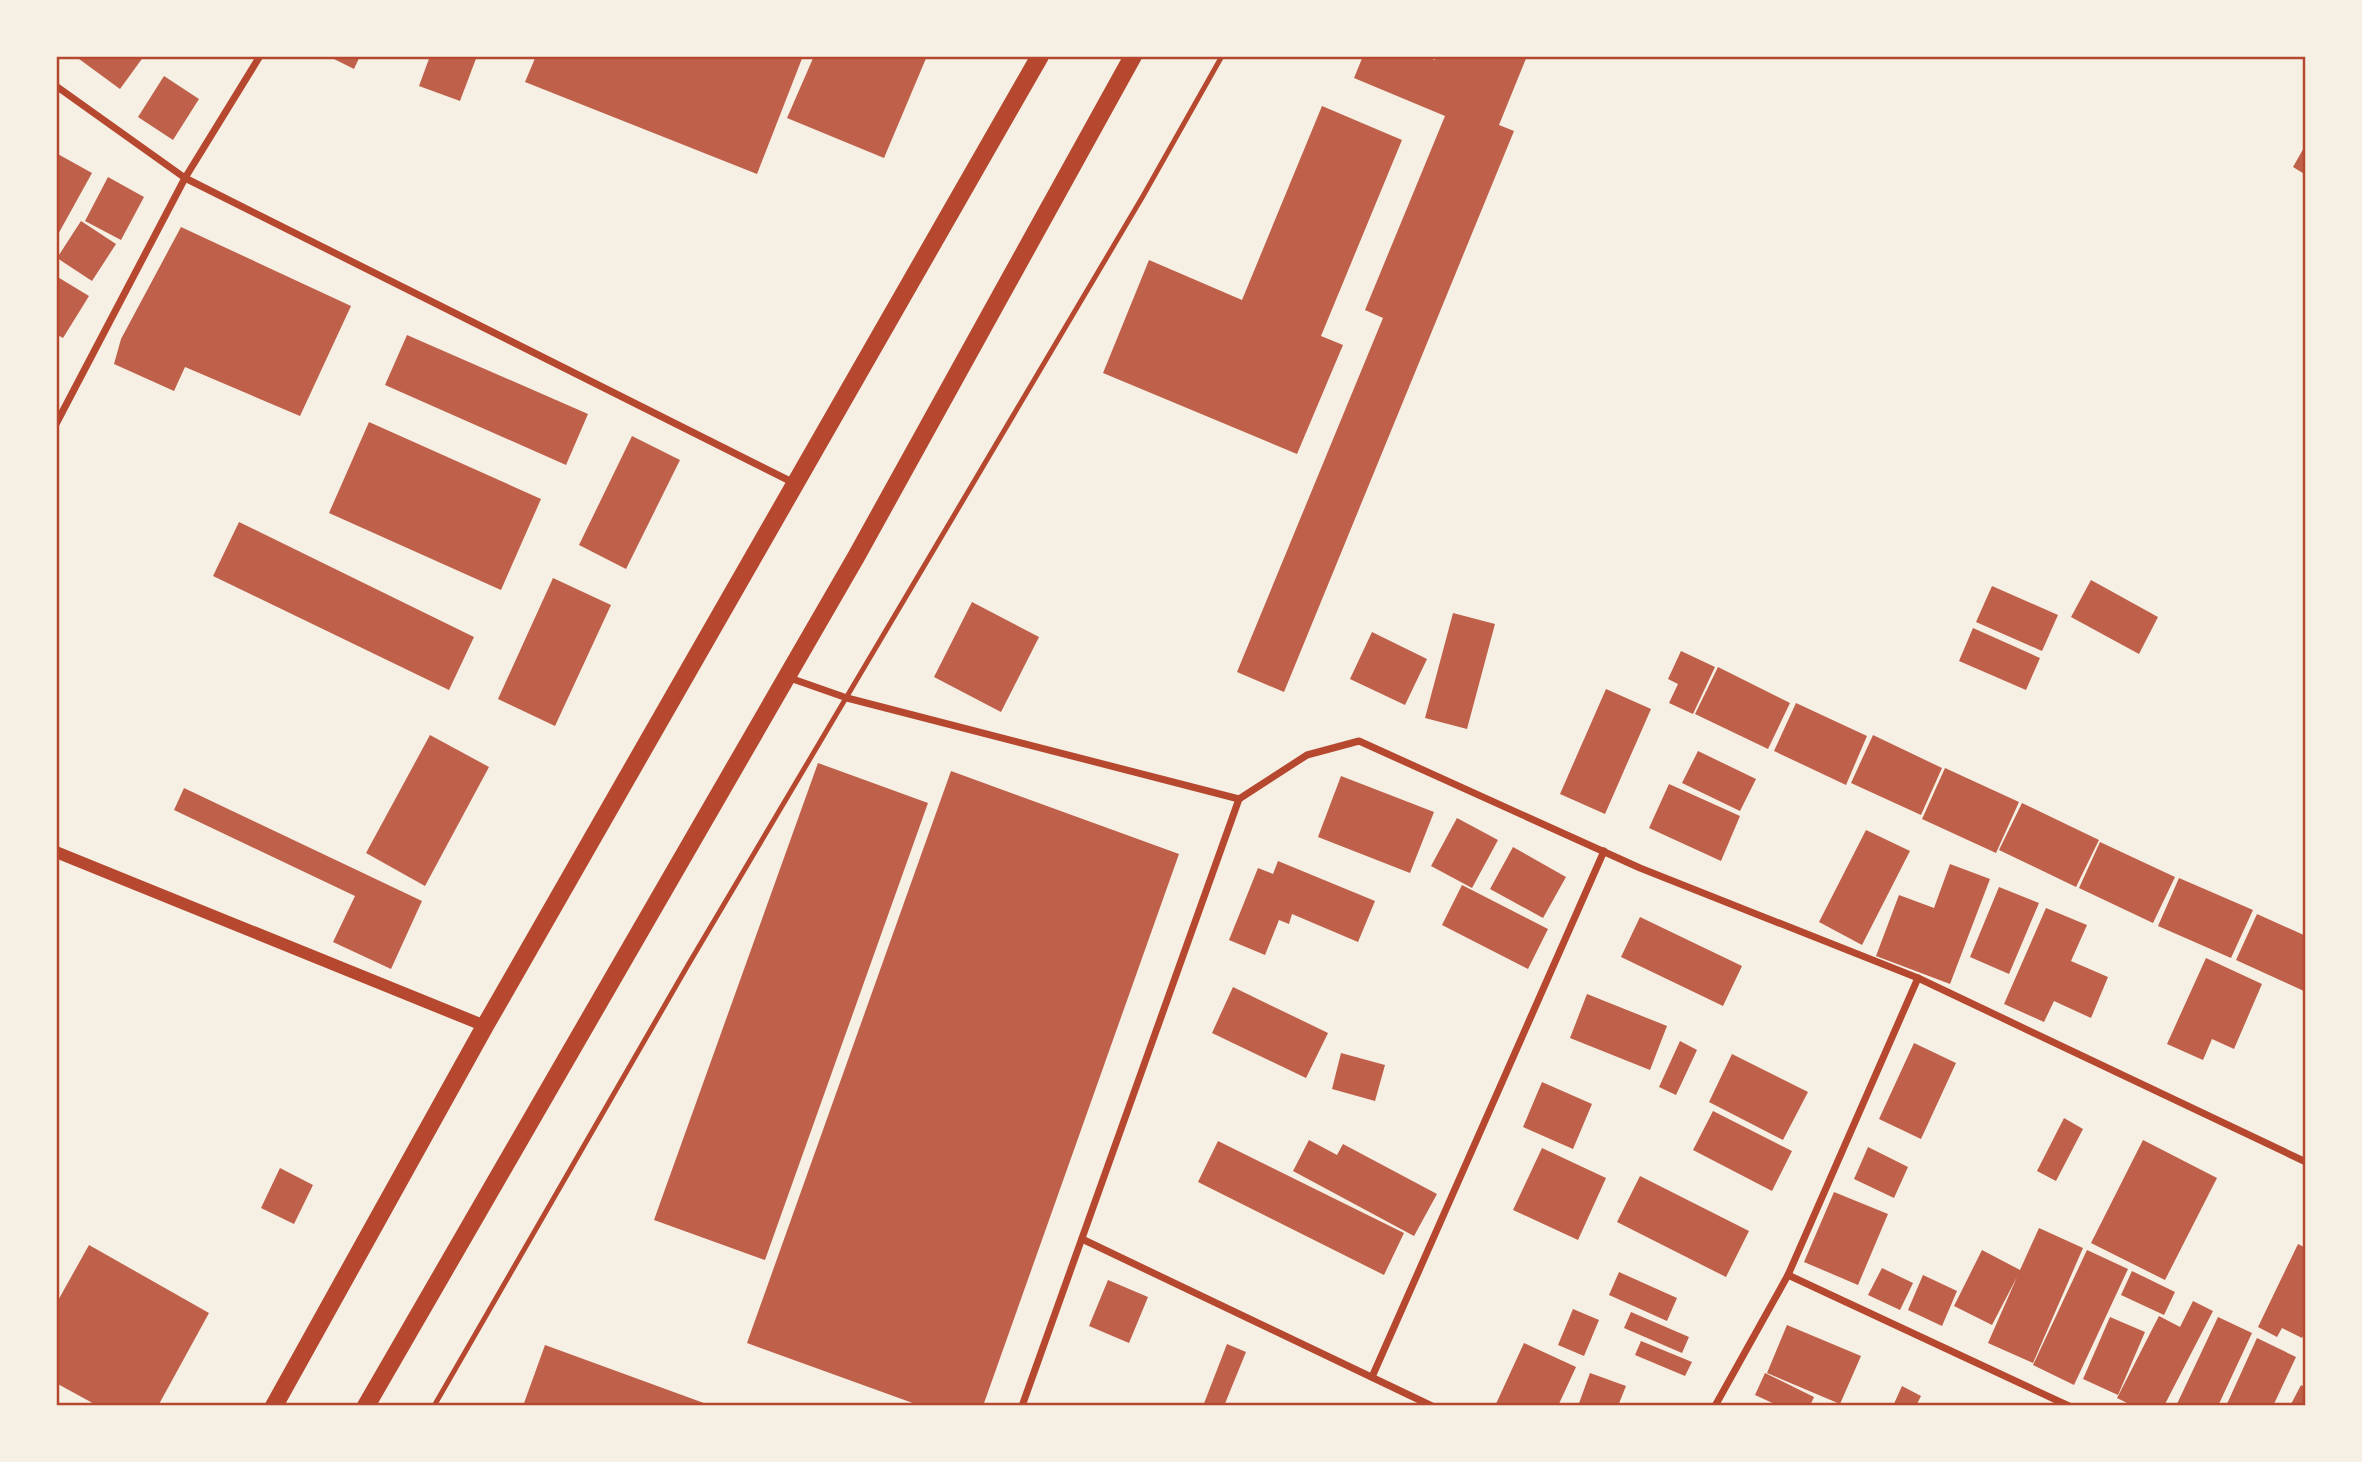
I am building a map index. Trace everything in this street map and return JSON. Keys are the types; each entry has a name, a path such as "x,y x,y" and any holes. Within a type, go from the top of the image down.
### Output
{"main road":[{"path":"274,1406 485,1027 1040,56"},
{"path":"366,1406 786,677 1133,56"}],"street":[{"path":"56,424 185,178 260,56"},
{"path":"56,86 185,178 794,483"},
{"path":"786,677 847,698 1239,799"},
{"path":"1022,1406 1239,799 1307,755 1359,741 1604,851 1918,978 2306,1162"},
{"path":"1372,1377 1604,851"},
{"path":"56,852 485,1027"},
{"path":"1715,1406 1788,1275 1918,978"},
{"path":"1082,1239 1432,1406"},
{"path":"1788,1275 2069,1406"}],"lane":[{"path":"434,1406 688,965 1136,208 1222,56"}],"building":[{"path":"75,56 144,56 120,89"},
{"path":"328,56 360,56 354,69"},
{"path":"430,56 477,56 460,101 419,86"},
{"path":"536,56 803,56 757,174 525,82"},
{"path":"814,56 927,56 884,158 787,118"},
{"path":"1363,56 1425,56 1435,60 1436,56 1527,56 1499,125 1514,131 1284,692 1237,672 1383,318 1365,310 1445,116 1354,78"},
{"path":"164,76 199,99 173,140 138,117"},
{"path":"1322,106 1402,140 1321,336 1343,345 1297,454 1103,373 1149,260 1242,300"},
{"path":"2306,144 2306,175 2293,167"},
{"path":"56,153 92,173 56,238"},
{"path":"108,177 144,197 121,240 85,221"},
{"path":"81,221 116,244 92,281 57,258"},
{"path":"181,227 351,306 300,416 185,367 174,391 114,364 121,339"},
{"path":"56,276 89,296 63,338 56,334"},
{"path":"407,335 588,414 566,465 385,385"},
{"path":"369,422 541,499 501,590 329,513"},
{"path":"632,436 680,460 626,569 579,545"},
{"path":"239,522 474,637 449,690 213,576"},
{"path":"553,578 611,605 555,726 498,699"},
{"path":"2091,580 2158,617 2139,654 2071,617"},
{"path":"1992,586 2058,615 2042,651 1976,622"},
{"path":"972,602 1039,637 1001,712 934,677"},
{"path":"1453,613 1495,624 1467,729 1425,718"},
{"path":"1973,628 2040,658 2026,690 1959,661"},
{"path":"1372,632 1427,659 1405,705 1350,679"},
{"path":"1681,651 1715,667 1693,714 1669,703 1678,684 1668,679"},
{"path":"1718,667 1790,703 1768,749 1695,714"},
{"path":"1606,689 1651,709 1605,814 1560,794"},
{"path":"1796,703 1867,736 1846,785 1774,751"},
{"path":"430,735 489,767 425,886 366,853"},
{"path":"1873,735 1942,768 1921,815 1851,783"},
{"path":"1698,751 1756,779 1740,811 1682,783"},
{"path":"818,763 928,803 765,1260 654,1220"},
{"path":"1945,768 2019,802 1996,853 1922,819"},
{"path":"951,771 1179,854 983,1406 921,1406 747,1343"},
{"path":"1341,776 1434,812 1410,873 1318,837"},
{"path":"1669,784 1740,816 1721,861 1649,828"},
{"path":"184,788 422,901 391,969 333,942 355,896 174,810"},
{"path":"2022,803 2099,840 2076,887 1999,850"},
{"path":"1457,818 1498,840 1472,888 1431,866"},
{"path":"1866,830 1910,851 1862,945 1819,922"},
{"path":"2100,842 2175,877 2153,923 2079,888"},
{"path":"1513,847 1566,877 1543,918 1490,889"},
{"path":"1278,861 1375,901 1358,942 1292,914 1289,924 1279,920 1265,955 1229,940 1258,868 1273,874"},
{"path":"1950,864 1990,879 1950,984 1876,956 1899,895 1934,908"},
{"path":"2179,878 2253,910 2231,958 2158,926"},
{"path":"1462,885 1548,929 1528,969 1442,925"},
{"path":"1999,887 2039,903 2009,974 1970,957"},
{"path":"2046,908 2087,925 2071,961 2108,977 2091,1018 2054,1001 2044,1022 2004,1004"},
{"path":"2257,914 2306,936 2306,992 2236,960"},
{"path":"1640,917 1742,966 1723,1006 1621,957"},
{"path":"2206,958 2262,984 2234,1049 2212,1039 2203,1060 2167,1044"},
{"path":"1233,987 1328,1033 1306,1078 1212,1033"},
{"path":"1587,994 1667,1026 1650,1070 1570,1038"},
{"path":"1680,1041 1697,1050 1676,1095 1659,1087"},
{"path":"1914,1043 1956,1063 1921,1139 1879,1119"},
{"path":"1341,1053 1385,1065 1375,1101 1332,1089"},
{"path":"1732,1054 1808,1092 1783,1140 1709,1102"},
{"path":"1542,1082 1592,1104 1573,1149 1523,1127"},
{"path":"1713,1111 1792,1151 1772,1191 1693,1150"},
{"path":"2064,1118 2083,1129 2056,1181 2037,1171"},
{"path":"1309,1140 1337,1155 1343,1144 1437,1194 1414,1236 1293,1171"},
{"path":"2143,1140 2217,1178 2165,1280 2091,1243"},
{"path":"1218,1141 1404,1233 1384,1275 1198,1182"},
{"path":"1868,1147 1908,1167 1894,1198 1854,1179"},
{"path":"1542,1148 1606,1178 1578,1240 1513,1210"},
{"path":"280,1168 313,1185 294,1224 261,1208"},
{"path":"1640,1176 1749,1231 1726,1277 1617,1222"},
{"path":"1834,1192 1888,1214 1858,1285 1804,1262"},
{"path":"2039,1228 2083,1248 2033,1363 1988,1343 2017,1277 1992,1325 1954,1306 1982,1250 2020,1270"},
{"path":"2298,1244 2306,1248 2306,1330 2302,1338 2282,1328 2277,1337 2258,1327"},
{"path":"89,1245 209,1313 158,1406 98,1406 56,1383 56,1304"},
{"path":"2087,1250 2128,1269 2074,1385 2033,1365"},
{"path":"1882,1268 1913,1283 1900,1310 1868,1295"},
{"path":"2132,1271 2175,1292 2164,1315 2121,1295"},
{"path":"1619,1272 1677,1298 1667,1321 1609,1295"},
{"path":"1923,1275 1957,1291 1942,1326 1908,1310"},
{"path":"1108,1280 1148,1297 1129,1343 1089,1326"},
{"path":"2193,1301 2213,1311 2164,1406 2133,1406 2117,1398 2159,1316 2180,1327"},
{"path":"1573,1309 1599,1320 1584,1356 1558,1345"},
{"path":"1631,1312 1689,1337 1682,1353 1624,1328"},
{"path":"2110,1317 2145,1332 2118,1395 2083,1379"},
{"path":"2218,1317 2252,1333 2218,1406 2176,1406"},
{"path":"1787,1325 1861,1356 1840,1404 1767,1373"},
{"path":"2257,1338 2296,1357 2273,1406 2226,1406"},
{"path":"1641,1341 1692,1362 1685,1376 1635,1355"},
{"path":"1524,1343 1576,1367 1558,1406 1495,1406"},
{"path":"1227,1344 1246,1352 1224,1406 1203,1406"},
{"path":"545,1345 712,1406 523,1406"},
{"path":"1590,1373 1626,1386 1618,1406 1578,1406"},
{"path":"1765,1373 1814,1397 1810,1406 1779,1406 1755,1395"},
{"path":"2301,1385 2306,1388 2306,1406 2290,1406"},
{"path":"1902,1386 1921,1396 1916,1406 1893,1406"}]}
